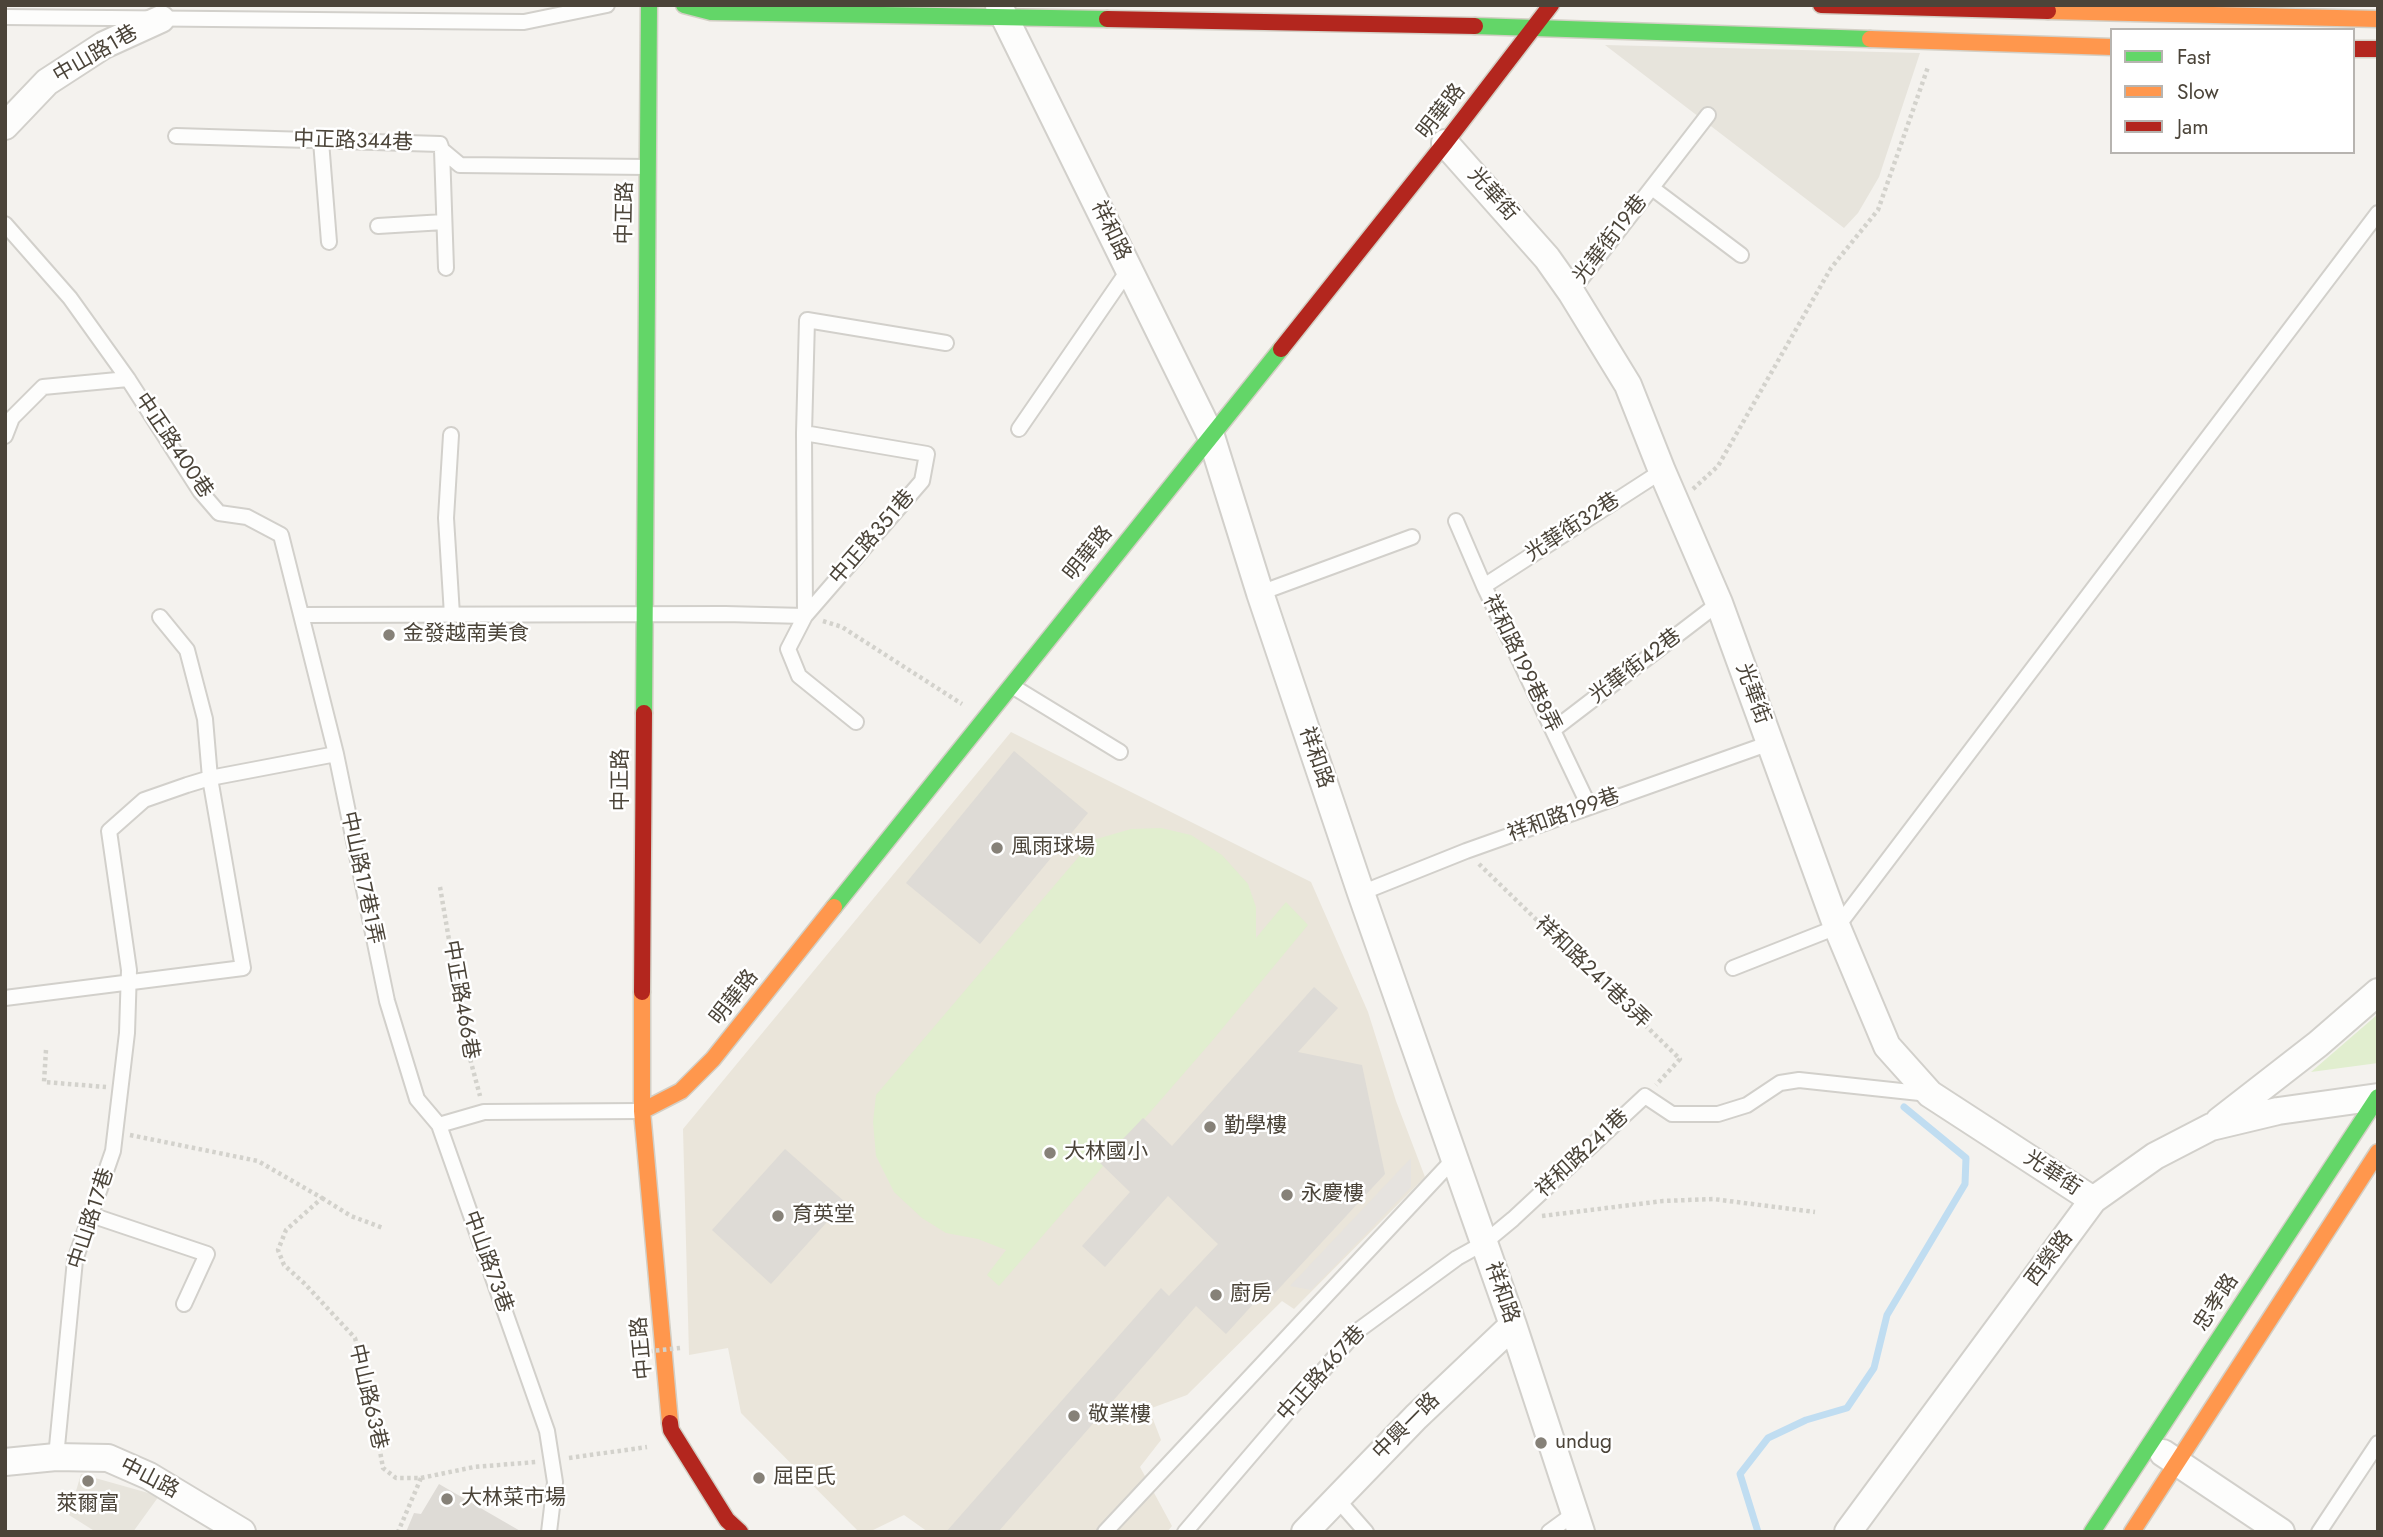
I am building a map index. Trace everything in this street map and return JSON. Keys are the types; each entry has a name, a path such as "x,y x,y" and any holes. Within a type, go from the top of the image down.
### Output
{"main road":[{"name":"中正路","path":"649,5 642,1111 671,1430 728,1528"},
{"path":"684,5 711,12 1002,12 1534,27 1939,20 2378,19"},
{"name":"明華路","path":"642,1111 681,1091 713,1059 1445,143 1551,5"},
{"path":"1821,5 2110,47"},
{"path":"2355,49 2378,49"},
{"name":"忠孝路","path":"2092,1532 2378,1097"},
{"path":"2132,1532 2378,1152"}],"street":[{"name":"祥和路","path":"1002,12 1211,436 1259,593 1513,1325 1578,1523"},
{"name":"中山路1巷","path":"5,126 47,82 104,45 161,19"},
{"name":"光華街","path":"1445,143 1547,258 1628,385 1719,603 1837,927 1887,1046 1930,1094 2093,1200"},
{"path":"2211,1127 2318,1044 2378,992"},
{"name":"西榮路","path":"1848,1532 2093,1200 2155,1156 2211,1127 2278,1111 2378,1097"},
{"name":"中興一路","path":"1305,1532 1416,1418 1513,1325"},
{"path":"2150,1444 2281,1532"},
{"name":"中山路","path":"5,1462 56,1457 108,1458 149,1476 242,1532"}],"lane":[{"path":"5,17 47,11 161,19 524,22 607,5"},
{"name":"光華街19巷","path":"1571,292 1708,115"},
{"name":"中正路344巷","path":"176,136 440,144 442,150 460,165 648,167"},
{"path":"321,141 329,242"},
{"path":"442,150 446,268"},
{"name":"光華街19巷","path":"1651,188 1741,255"},
{"path":"1733,968 1837,927 2378,213"},
{"path":"378,226 444,222"},
{"name":"中正路400巷","path":"5,224 70,298 128,379 200,492 219,513 247,517 281,535 301,615"},
{"path":"1019,429 1129,269"},
{"path":"301,615 805,616 804,433 807,320 946,343"},
{"path":"5,436 12,418 43,387 128,379"},
{"name":"中正路351巷","path":"804,433 927,454 922,481 805,616 788,649 799,676 856,722"},
{"path":"451,435 446,518 452,615"},
{"name":"光華街32巷","path":"1483,586 1662,471"},
{"name":"祥和路199巷8弄","path":"1455,521 1483,586 1590,806"},
{"path":"1259,593 1412,537"},
{"name":"光華街42巷","path":"1553,730 1719,603"},
{"name":"中山路17巷1弄","path":"301,615 336,754 387,1001"},
{"path":"5,998 243,968 210,778 205,719 187,650 160,617"},
{"path":"1010,686 1121,752"},
{"name":"祥和路199巷","path":"1361,893 1466,851 1770,743"},
{"path":"210,778 336,754"},
{"name":"中山路17巷","path":"56,1457 75,1260 113,1151 127,1033 129,970 109,831 144,800 210,778"},
{"name":"中山路73巷","path":"387,1001 416,1099 439,1125 548,1431 555,1482 549,1532"},
{"name":"祥和路241巷","path":"1484,1243 1645,1096 1672,1114 1718,1114 1747,1105 1780,1083 1799,1080 1930,1094"},
{"path":"439,1125 484,1112 642,1111"},
{"path":"1105,1532 1454,1159"},
{"path":"91,1215 207,1255 184,1304"},
{"name":"中正路467巷","path":"1185,1532 1356,1332 1457,1258 1484,1243"},
{"path":"2319,1532 2378,1443"},
{"path":"1337,1499 1366,1532"},
{"path":"1549,1532 1578,1523"}],"path":[{"path":"1676,504 1718,466 1831,268 1878,210 1939,20"},
{"path":"805,616 842,627 984,718"},
{"name":"祥和路241巷3弄","path":"1466,851 1680,1059 1645,1096"},
{"name":"中正路466巷","path":"440,887 468,1051 484,1112"},
{"path":"46,1051 44,1082 121,1088"},
{"path":"116,1132 258,1161 352,1216 383,1228"},
{"name":"中山路63巷","path":"322,1198 286,1230 278,1250 284,1265 355,1338 369,1389 383,1468 396,1478 421,1478 398,1532"},
{"path":"1513,1219 1663,1201 1713,1199 1815,1212"},
{"path":"642,1352 680,1348"}],"shaded area":[{"path":"1605,45 1920,53 1879,177 1858,213 1844,228"},
{"name":"大林國小","path":"1011,732 1311,882 1368,1012 1396,1101 1425,1177 1294,1309 1282,1301 1187,1395 1149,1409 1161,1440 1140,1467 1172,1526 1167,1532 928,1532 904,1515 869,1532 859,1532 741,1413 728,1348 689,1355 683,1129"},
{"path":"1411,1158 1411,1187 1311,1290 1290,1286"},
{"path":"81,1474 159,1496 133,1532 96,1532 69,1515"}],"green space":[{"path":"1161,828 1191,835 1222,855 1248,884 1256,907 1256,938 1286,902 1308,925 1212,1041 999,1286 987,1275 1006,1250 978,1239 946,1233 922,1218 894,1192 876,1156 873,1122 876,1095 1093,840 1131,829"},
{"path":"2378,1014 2378,1063 2311,1072"}],"building":[{"name":"風雨球場","path":"1014,751 1088,813 980,944 906,883"},
{"path":"1314,987 1338,1008 1298,1052 1362,1065 1385,1174 1272,1296 1266,1290 1226,1334 1196,1306 998,1532 946,1532 1161,1288 1169,1296 1218,1244 1168,1196 1105,1267 1082,1246 1130,1192 1100,1163 1143,1118 1172,1146"},
{"name":"育英堂","path":"785,1149 845,1202 771,1284 712,1230"},
{"name":"大林菜市場","path":"439,1484 522,1532 406,1532 414,1513 421,1514"}],"waterway":[{"path":"1758,1532 1740,1474 1768,1438 1806,1420 1847,1408 1874,1368 1887,1315 1965,1184 1966,1158 1904,1107"}],"traffic: fast":[{"path":"644,713 649,5"},
{"path":"684,5 711,12 1107,19"},
{"path":"1475,26 1870,39"},
{"path":"834,907 1281,349"},
{"path":"2092,1532 2378,1097"}],"traffic: slow":[{"path":"2048,11 2378,19"},
{"path":"1870,39 2110,47"},
{"path":"642,1111 681,1091 713,1059 834,907"},
{"path":"642,992 642,1111 670,1423"},
{"path":"2132,1532 2378,1152"}],"traffic: jam":[{"path":"1281,349 1551,5"},
{"path":"1821,5 2048,11"},
{"path":"1107,19 1475,26"},
{"path":"2355,49 2378,49"},
{"path":"642,992 644,713"},
{"path":"670,1423 671,1430 727,1520 740,1532"}],"place":[{"name":"金發越南美食","path":"389,635"},
{"name":"風雨球場","path":"997,848"},
{"name":"勤學樓","path":"1210,1127"},
{"name":"大林國小","path":"1050,1153"},
{"name":"永慶樓","path":"1287,1195"},
{"name":"育英堂","path":"778,1216"},
{"name":"廚房","path":"1216,1295"},
{"name":"敬業樓","path":"1074,1416"},
{"name":"undug","path":"1541,1443"},
{"name":"屈臣氏","path":"759,1478"},
{"name":"萊爾富","path":"88,1481"},
{"name":"大林菜市場","path":"447,1499"}]}
